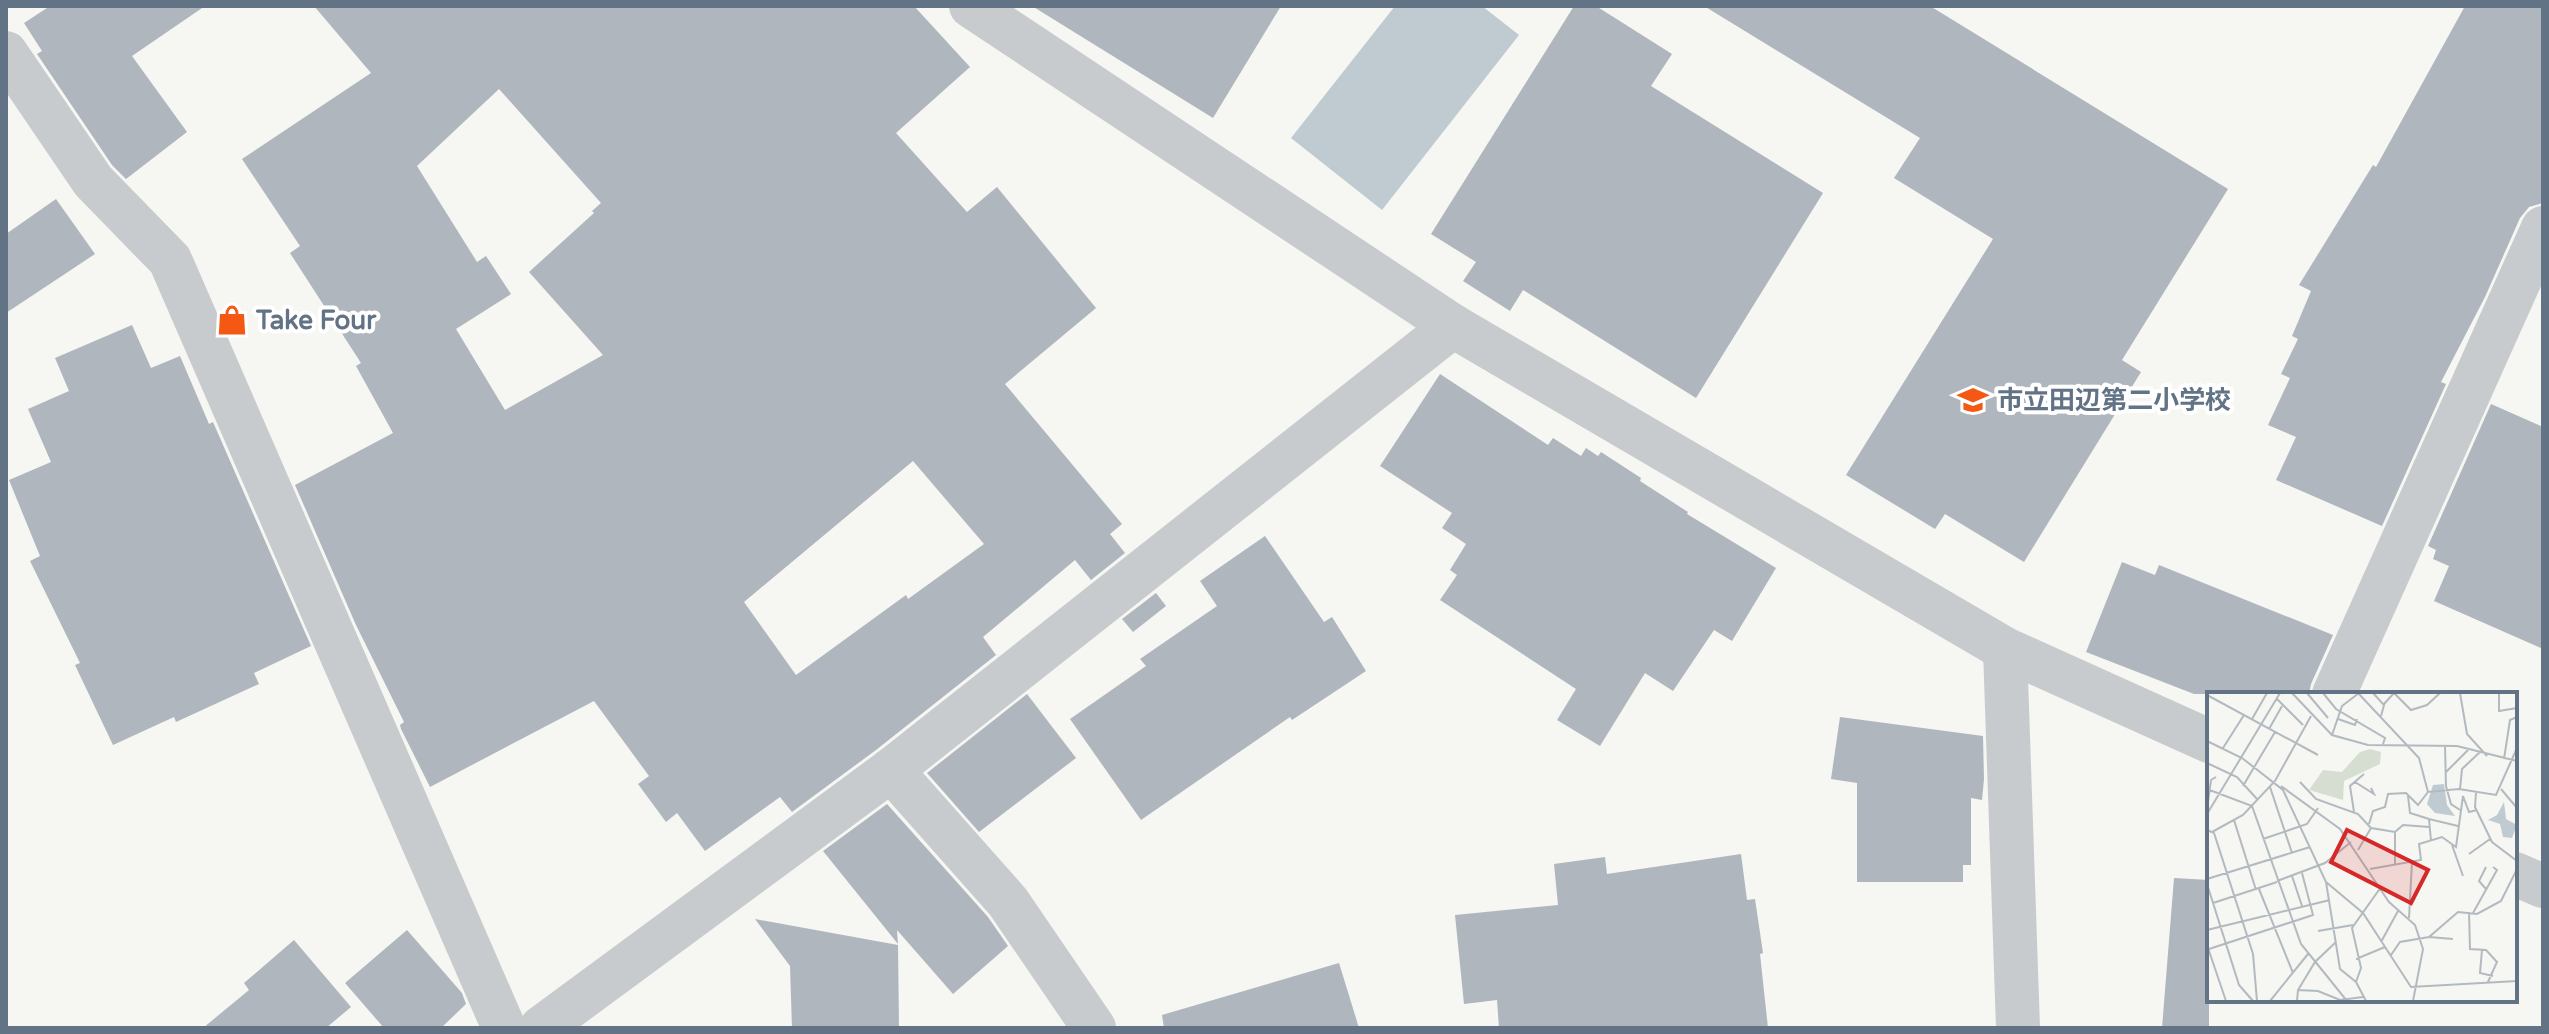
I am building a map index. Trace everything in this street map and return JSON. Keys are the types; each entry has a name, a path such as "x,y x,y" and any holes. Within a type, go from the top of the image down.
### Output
{"street":[{"path":"971,6 1453,326 2005,649 2207,740"},
{"path":"6,53 93,181 170,260 504,1028"},
{"path":"2335,692 2543,228"},
{"path":"541,1028 891,770 1453,326"},
{"path":"2005,649 2018,1028"},
{"path":"891,770 1008,902 1094,1028"},
{"path":"2517,875 2543,886"}],"shaded area":[{"path":"1395,6 1482,6 1519,35 1382,210 1291,138"}],"building":[{"path":"50,6 205,6 132,56 187,132 126,179 112,165 37,54 42,51 24,23"},
{"path":"314,6 914,6 970,67 896,133 967,212 997,187 1096,308 1005,384 1122,524 1110,534 1125,553 1091,580 1075,560 983,637 996,655 876,750 792,812 780,797 705,851 677,813 666,822 638,784 649,776 594,701 430,787 401,729 400,725 404,722 356,625 295,485 393,433 356,366 361,363 290,253 300,246 242,159 371,73","holes":["499,89 601,203 529,272 603,355 505,410 456,329 511,294 486,256 477,262 417,166","913,461 984,544 908,599 906,595 796,675 744,602"]},
{"path":"1032,6 1281,6 1213,118"},
{"path":"1574,6 1596,6 1672,54 1651,86 1823,193 1696,398 1523,290 1510,311 1463,281 1476,262 1431,234"},
{"path":"1704,6 1930,6 2228,189 2122,360 2141,372 2024,562 1945,514 1935,529 1846,475 1993,239 1894,178 1920,138"},
{"path":"2465,6 2543,6 2543,203 2529,207 2520,218 2485,297 2441,382 2446,384 2382,526 2276,480 2296,437 2268,425 2290,378 2281,374 2298,339 2292,336 2311,291 2299,285 2373,165 2376,167"},
{"path":"56,199 95,254 6,313 6,234"},
{"path":"132,325 151,368 180,356 209,424 213,422 311,646 254,673 259,684 176,722 174,717 113,745 75,665 80,663 30,561 40,556 9,480 51,462 28,409 69,391 55,358"},
{"path":"1440,374 1548,445 1553,438 1581,456 1586,448 1598,456 1601,452 1687,514 1776,568 1732,641 1714,630 1673,691 1645,673 1600,746 1557,720 1576,689 1440,600 1457,575 1450,570 1466,544 1442,528 1452,513 1380,466"},
{"path":"2491,404 2543,427 2543,649 2434,601 2449,566 2433,559 2436,550 2428,546"},
{"path":"1265,536 1324,622 1332,617 1366,671 1292,720 1290,717 1141,820 1070,719 1146,666 1140,659 1217,606 1200,581"},
{"path":"2122,562 2155,575 2159,565 2333,635 2309,692 2194,694 2086,652"},
{"path":"1156,593 1166,606 1133,632 1122,619"},
{"path":"1027,694 1076,758 979,832 927,773"},
{"path":"1840,717 1983,736 1982,800 1971,798 1971,865 1963,865 1963,882 1857,882 1857,783 1831,779"},
{"path":"887,804 988,917 1008,946 953,994 897,930 898,944 823,851"},
{"path":"1741,854 1747,900 1755,899 1763,953 1760,954 1768,1028 1499,1028 1497,1000 1464,1004 1455,915 1558,905 1554,864 1605,857 1607,874"},
{"path":"2174,878 2207,880 2209,1028 2162,1028"},
{"path":"755,919 898,945 899,1028 792,1028 790,966"},
{"path":"407,930 462,993 466,1004 441,1028 384,1028 345,983"},
{"path":"294,940 351,1007 326,1028 203,1028 249,990 244,983"},
{"path":"1339,963 1359,1028 1164,1028 1162,1015"}],"place":[{"name":"Take Four","path":"232,320"},
{"name":"市立田辺第二小学校","path":"1973,400"}]}
